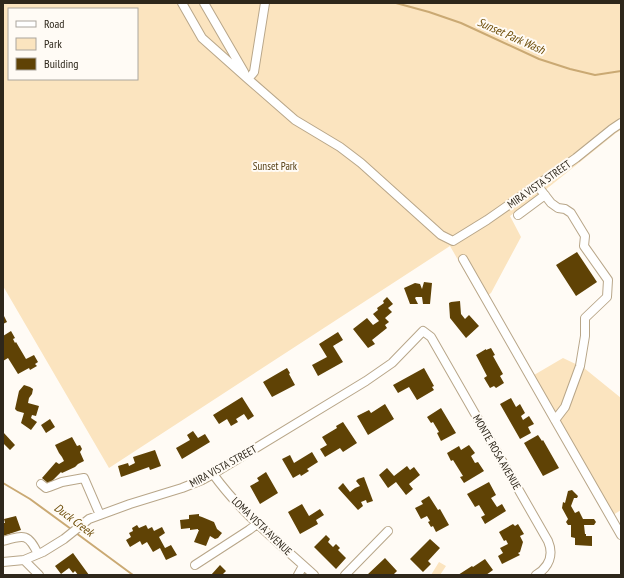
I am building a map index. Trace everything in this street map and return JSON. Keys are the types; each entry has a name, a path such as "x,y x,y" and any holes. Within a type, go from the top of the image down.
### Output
{"street":[{"path":"182,3 202,38 248,79"},
{"path":"204,3 248,79"},
{"path":"248,79 254,72 265,3"},
{"name":"MIRA VISTA STREET","path":"248,79 295,120 340,147 361,163 441,235 453,241 487,220 576,158 621,123"},
{"path":"537,185 551,203 558,208 571,212 585,236 584,246 608,280 607,297 585,318 585,336 580,366 565,407 555,420"},
{"path":"518,215 545,195"},
{"path":"463,259 621,534"},
{"name":"MIRA VISTA STREET","path":"3,562 24,560 38,554 64,539 89,519 130,504 182,488 213,474 366,381 392,363 423,331"},
{"name":"MONTE ROSA AVENUE","path":"423,331 431,337 548,541 551,549 549,562 543,570 536,575"},
{"name":"LOMA VISTA AVENUE","path":"213,474 220,484 258,524 314,575"},
{"path":"41,484 46,488 62,482 84,478 100,515"},
{"path":"195,565 258,524"},
{"path":"345,575 388,531"},
{"path":"3,541 24,537 34,545 38,554"},
{"path":"24,560 39,575"},
{"path":"298,575 304,566"}],"green space":[{"name":"Sunset Park","path":"3,3 621,3 621,130 510,216 521,237 491,293 481,300 450,246 109,468 3,286"},
{"path":"563,358 584,368 621,398 621,510 613,515 534,375"},
{"path":"439,562 446,566 440,575 431,575"}],"building":[{"path":"577,252 597,282 576,296 556,265"},
{"path":"424,282 432,283 430,304 423,304 422,297 416,297 415,298 418,304 410,304 404,288 415,283 420,284 422,289"},
{"path":"387,297 393,304 388,308 392,312 385,318 389,322 385,325 387,328 372,340 375,344 368,348 353,329 367,318 373,325 379,321 373,314 378,310 377,308 384,303 383,301"},
{"path":"460,301 461,314 465,319 469,315 479,326 466,338 450,318 449,303"},
{"path":"3,314 7,322 3,324"},
{"path":"11,331 15,338 13,339 15,343 16,342 26,359 34,355 38,362 35,364 37,366 30,370 29,368 18,374 8,358 3,361 3,336"},
{"path":"338,332 343,340 333,346 343,362 318,376 312,365 327,357 319,344"},
{"path":"491,348 495,355 493,356 503,374 500,376 504,383 496,388 494,386 490,388 484,378 487,376 476,355 486,349"},
{"path":"287,368 295,385 272,397 263,382"},
{"path":"424,368 434,386 432,387 434,390 417,400 409,387 398,393 393,385"},
{"path":"24,385 33,389 28,403 39,406 36,416 32,415 31,418 37,422 31,430 21,423 24,413 15,409 19,391"},
{"path":"242,397 254,416 248,420 244,414 236,419 238,422 231,426 227,419 219,424 213,415"},
{"path":"511,398 516,407 520,404 525,413 521,416 523,420 529,416 534,424 528,427 531,433 520,439 500,404"},
{"path":"385,404 394,419 368,435 357,416 369,410 371,413"},
{"path":"441,408 456,433 441,441 437,433 439,432 433,422 431,423 427,417"},
{"path":"50,419 55,427 46,433 41,425"},
{"path":"343,422 357,443 343,452 340,448 325,457 320,449 327,445 322,437 337,428 336,426"},
{"path":"193,431 198,438 205,434 210,442 182,459 176,448 190,440 187,435"},
{"path":"3,432 15,445 10,450 3,443"},
{"path":"538,435 542,441 543,440 559,468 543,476 524,443"},
{"path":"72,437 77,446 80,445 82,449 80,452 84,461 75,467 62,473 61,472 49,484 42,478 56,462 59,464 64,461 55,445"},
{"path":"469,445 475,453 471,456 475,463 478,462 484,471 464,483 460,477 463,476 453,460 451,461 447,453 459,446 461,450"},
{"path":"155,450 161,466 150,470 149,467 121,477 118,466 128,463 129,466 135,463 133,457"},
{"path":"312,452 318,462 307,469 309,471 301,476 300,474 293,478 282,459 290,455 294,463"},
{"path":"407,466 410,470 414,467 420,475 409,484 413,489 406,495 396,482 388,488 379,475 387,468 394,476"},
{"path":"266,472 278,493 260,504 250,486 259,481 257,478"},
{"path":"364,477 373,501 367,503 366,500 361,502 363,506 358,510 338,488 343,483 350,492 360,486 356,481"},
{"path":"489,482 496,495 491,498 497,507 502,504 506,511 485,524 481,517 485,515 479,505 475,507 467,494"},
{"path":"572,490 578,496 577,498 574,498 571,506 575,513 579,511 583,519 594,519 596,522 594,525 584,525 586,536 592,536 592,546 575,545 575,538 571,537 571,525 568,525 566,522 568,519 562,508 568,491"},
{"path":"429,496 438,510 440,509 449,525 436,532 433,526 431,527 428,522 430,521 427,516 421,519 415,508 423,504 421,501"},
{"path":"302,504 309,516 320,509 324,515 316,520 318,524 300,534 288,512"},
{"path":"199,514 199,516 214,522 217,529 222,533 215,539 210,536 206,546 194,542 199,530 198,529 181,529 180,520 189,519 189,515"},
{"path":"16,516 21,530 3,536 3,523 5,523 4,519"},
{"path":"513,524 515,526 518,524 524,534 520,536 523,542 520,552 518,553 520,555 502,564 498,556 503,553 500,548 508,544 506,540 504,541 499,532"},
{"path":"137,525 139,528 146,525 148,529 152,527 154,531 162,527 165,533 159,537 165,548 171,545 177,555 166,560 160,548 153,552 147,542 142,545 140,541 130,547 126,540 131,537 129,533 133,531 132,528"},
{"path":"326,535 330,539 328,542 333,547 336,544 340,548 338,550 346,558 336,569 314,547"},
{"path":"430,539 440,548 428,561 431,564 423,572 410,559"},
{"path":"73,553 89,575 78,575 75,571 73,573 69,568 61,574 55,566"},
{"path":"385,558 397,571 393,575 367,575"},
{"path":"485,559 493,570 486,575 458,575 472,566 473,567"},
{"path":"220,565 226,571 222,575 211,575"}],"waterway":[{"name":"Sunset Park Wash","path":"396,3 461,23 539,59 570,69 595,75 621,71"},
{"name":"Duck Creek","path":"3,483 30,499 71,529"},
{"name":"Duck Creek","path":"76,533 133,575"}]}
